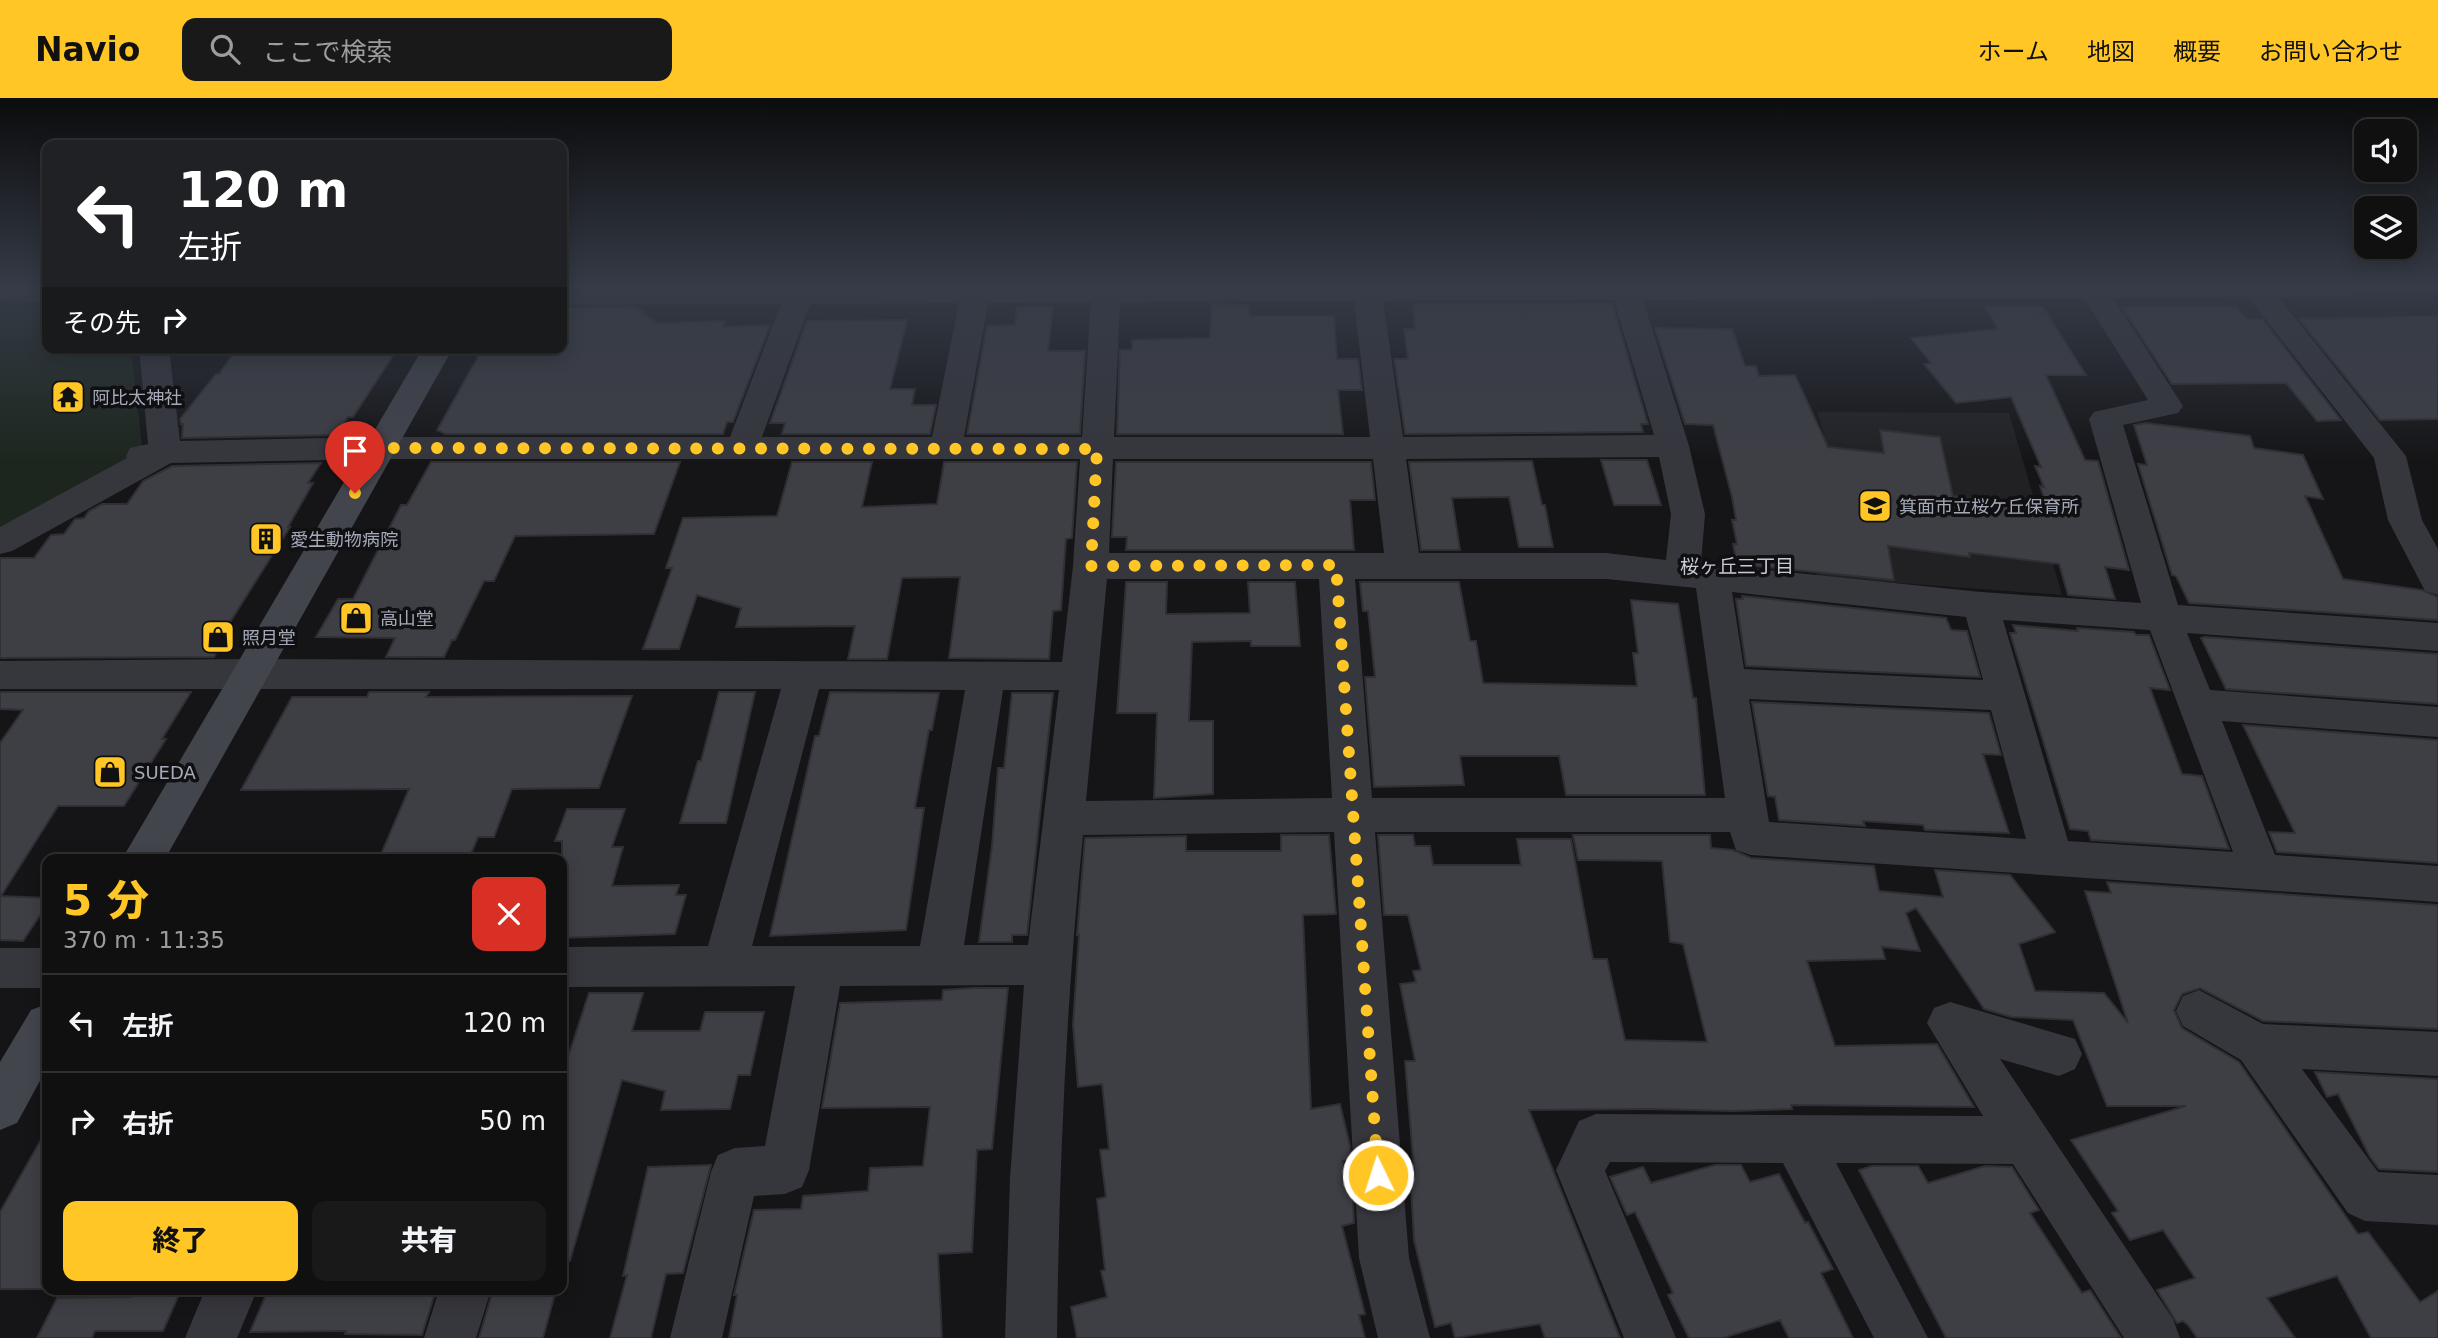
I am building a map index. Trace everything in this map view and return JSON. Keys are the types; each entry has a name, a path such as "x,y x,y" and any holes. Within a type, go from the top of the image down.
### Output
{"street":[{"path":"742,448 780,346"},
{"path":"946,449 965,346"},
{"path":"1031,1338 1034,1178 1048,965 1091,566 1103,346"},
{"path":"1375,346 1404,565"},
{"path":"1642,346 1673,446 1688,514 1697,575 1729,683 1751,838 2438,884"},
{"path":"2129,346 2167,406 2105,419 2163,617 2261,872"},
{"path":"2302,346 2390,456 2405,520 2438,582"},
{"path":"152,454 154,354"},
{"path":"146,854 435,354"},
{"path":"0,542 152,454 381,448 1097,449 1673,446"},
{"path":"1336,565 1384,1258 1404,1338"},
{"path":"1091,566 1606,566 1980,605 2438,637"},
{"path":"1980,605 2052,858"},
{"path":"0,675 250,673 1080,676"},
{"path":"725,967 804,675"},
{"path":"939,966 986,676"},
{"path":"1729,683 2006,696"},
{"path":"2197,704 2438,722"},
{"path":"1064,818 1747,815"},
{"path":"567,974 725,967 1048,965"},
{"path":"696,1338 735,1172 785,1170 821,966"},
{"path":"0,968 42,968"},
{"path":"2199,1011 2257,1045 2365,1196 2438,1200"},
{"path":"2059,1054 1950,1023 2154,1338"},
{"path":"0,1107 42,1034"},
{"path":"2257,1045 2438,1054"},
{"path":"1650,1338 1580,1170 1596,1138 2026,1140"},
{"path":"1796,1138 1902,1338"},
{"path":"211,1338 229,1295"},
{"path":"450,1338 463,1295"}],"shaded area":[{"name":"阿比太神社","path":"0,346 42,346 42,354 132,354 142,446 126,466 0,529"},
{"path":"1817,412 2009,413 2062,595 1817,577 1794,436 1824,435"}],"building":[{"path":"567,346 762,346 733,422 727,422 723,434 445,434 437,430 480,354 567,354"},
{"path":"798,346 901,346 890,389 915,389 912,405 936,405 930,434 782,434 785,423 770,423"},
{"path":"983,346 1049,346 1048,351 1085,351 1080,434 967,434"},
{"path":"1132,346 1336,346 1337,359 1358,359 1362,390 1338,390 1343,434 1117,434 1120,350 1132,350"},
{"path":"1406,346 1625,346 1648,424 1641,424 1643,432 1405,434 1394,359 1408,359"},
{"path":"1661,346 1738,346 1745,366 1756,366 1759,376 1795,375 1828,447 1884,453 1880,430 1940,437 1953,496 2047,507 2040,486 2044,487 2035,466 2041,467 2011,397 1956,403 1924,364 1931,363 1917,346 2068,346 2086,375 2046,375 2085,460 2098,461 2129,570 2105,567 2115,599 2068,595 2059,564 1969,553 1970,557 1888,546 1894,580 1737,564 1733,544 1737,544 1732,520 1736,520 1713,425 1685,424"},
{"path":"2147,346 2283,346 2341,420 2317,421 2286,383 2172,384"},
{"path":"2321,346 2438,346 2438,419 2380,420"},
{"path":"233,354 394,354 353,417 348,417 337,435 182,438 183,424 180,419 216,374 219,374"},
{"path":"2146,423 2250,436 2254,448 2303,455 2323,499 2305,496 2343,579 2422,590 2438,597 2438,620 2189,603 2176,576 2172,575 2138,464 2147,465 2134,425"},
{"path":"1601,460 1647,460 1661,505 1614,505"},
{"path":"1532,461 1542,505 1545,505 1553,547 1519,547 1509,497 1452,498 1460,550 1421,550 1409,462"},
{"path":"431,462 680,462 654,534 515,536 494,581 484,581 444,657 386,657 395,638 316,637 338,599 353,599 401,505 407,505"},
{"path":"792,462 872,462 862,507 937,504 944,462 1077,462 1072,538 1066,539 1061,610 1053,611 1049,659 949,658 960,577 902,578 887,659 848,659 855,626 736,627 741,608 697,595 679,649 643,649 672,568 666,568 683,518 777,516"},
{"path":"1116,462 1371,462 1375,500 1350,500 1354,550 1126,550 1127,537 1112,537"},
{"path":"321,463 308,483 313,483 290,527 227,627 231,627 214,657 0,658 0,558 34,558 51,535 64,534 75,519 84,518 89,511 102,504 127,504 143,481 172,466"},
{"path":"1126,582 1167,582 1166,614 1250,613 1248,582 1295,582 1300,646 1251,646 1251,641 1192,642 1189,721 1213,721 1213,794 1154,798 1157,713 1117,713"},
{"path":"1360,582 1459,582 1470,641 1476,641 1483,683 1637,686 1633,653 1638,653 1631,600 1678,604 1693,698 1696,698 1705,795 1566,795 1559,756 1460,756 1464,785 1374,787 1365,677 1375,677 1368,611 1363,611"},
{"path":"1742,596 1946,618 1951,630 1967,631 1980,677 1746,666 1736,599 1743,599"},
{"path":"2013,625 2149,635 2170,690 2150,688 2182,774 2202,776 2229,849 2091,840 2088,831 2070,829 2010,633 2016,633"},
{"path":"2201,638 2438,654 2438,704 2226,689"},
{"path":"0,692 191,692 162,739 166,739 124,806 58,806 1,896 42,898 42,912 23,941 0,940 0,743 23,710 0,709"},
{"path":"369,692 429,692 426,697 632,696 599,788 512,789 494,837 478,837 471,854 381,854 409,789 241,790 292,697 367,697"},
{"path":"719,692 755,692 726,823 680,823 698,761 701,761"},
{"path":"830,692 939,693 932,730 929,730 915,808 924,808 906,930 770,936 815,736 819,736"},
{"path":"1012,693 1053,693 1027,935 1012,935 1012,942 979,942 992,846 998,768 1004,768"},
{"path":"1752,702 1989,713 2001,755 1983,754 2009,833 1925,830 1923,825 1863,821 1865,826 1779,820 1775,797 1768,796"},
{"path":"2243,725 2438,740 2438,863 2277,852 2269,832 2295,833"},
{"path":"567,809 625,809 612,847 623,847 612,886 679,885 676,895 686,895 675,934 567,938 567,854 562,854 562,841 555,841"},
{"path":"1281,835 1329,835 1336,914 1303,915 1311,1109 1340,1104 1350,1146 1351,1160 1343,1161 1353,1198 1354,1223 1342,1226 1365,1314 1359,1315 1365,1338 1077,1338 1071,1307 1107,1297 1101,1271 1105,1270 1097,1199 1106,1197 1100,1150 1109,1149 1102,1084 1078,1087 1073,1025 1085,838 1186,836 1186,851 1281,851"},
{"path":"1378,835 1413,835 1415,846 1430,846 1433,865 1521,865 1517,839 1571,839 1593,959 1607,959 1625,1040 1707,1042 1683,944 1670,942 1662,861 1578,860 1573,835 1710,835 1711,848 1733,850 1751,858 1874,866 1879,891 1943,897 1935,870 2010,875 2055,932 2019,944 2035,991 2104,993 2128,1023 2085,891 2111,893 2107,882 2438,905 2438,1029 2263,1021 2200,988 2182,994 2174,1010 2182,1028 2239,1062 2358,1234 2368,1232 2420,1302 2438,1291 2438,1338 2371,1338 2337,1276 2267,1298 2295,1338 2197,1338 2183,1321 2177,1323 2157,1290 2195,1278 2163,1230 2130,1240 2112,1213 2118,1211 2071,1140 2186,1106 2107,1106 2073,1020 2011,1017 1984,1009 1916,908 1906,913 1920,951 1882,947 1885,959 1807,961 1835,1046 1937,1044 1974,1107 1791,1105 1792,1109 1733,1111 1529,1110 1620,1338 1545,1338 1540,1324 1455,1338 1451,1323 1435,1327 1414,1240 1410,1170 1414,1170 1405,1061 1415,1061 1400,984 1416,982 1413,971 1421,970 1408,915 1384,915"},
{"path":"1008,988 992,1149 977,1150 972,1252 938,1254 942,1338 729,1338 737,1295 734,1295 754,1210 801,1209 803,1196 868,1191 870,1168 923,1166 930,1107 822,1108 840,1003 942,1000 943,990"},
{"path":"589,993 643,993 632,1031 700,1031 705,1012 764,1012 750,1075 738,1075 730,1109 661,1110 665,1091 622,1080 570,1261 567,1261 567,1060"},
{"path":"2315,1072 2438,1079 2438,1172 2379,1169 2370,1157 2338,1094 2327,1097"},
{"path":"42,1138 42,1289 0,1289 0,1212"},
{"path":"711,1165 683,1273 666,1274 651,1338 610,1338 627,1275 623,1276 648,1167"},
{"path":"1715,1165 1741,1165 1750,1182 1779,1174 1833,1269 1821,1273 1853,1338 1789,1338 1780,1320 1723,1338 1689,1338 1668,1295 1673,1293 1635,1212 1627,1215 1610,1177 1643,1167 1651,1183"},
{"path":"1872,1166 1918,1166 1928,1183 1985,1166 2012,1167 2039,1210 2030,1213 2082,1293 2090,1290 2121,1338 1946,1338 1859,1170"},
{"path":"179,1295 163,1331 95,1331 92,1338 37,1338 57,1298"},
{"path":"266,1295 434,1295 422,1335 345,1334 346,1331 250,1332"},
{"path":"492,1295 555,1295 543,1338 479,1338"}],"place":[{"name":"阿比太神社","path":"68,397"},
{"name":"箕面市立桜ケ丘保育所","path":"1875,506"},
{"name":"愛生動物病院","path":"266,539"},
{"name":"高山堂","path":"356,618"},
{"name":"照月堂","path":"218,637"},
{"name":"SUEDA","path":"110,772"}],"district":[{"name":"桜ヶ丘三丁目","path":"1737,566"}],"route":[{"path":"355,493 381,448 1097,449 1091,566 1336,565 1378,1175"}]}
